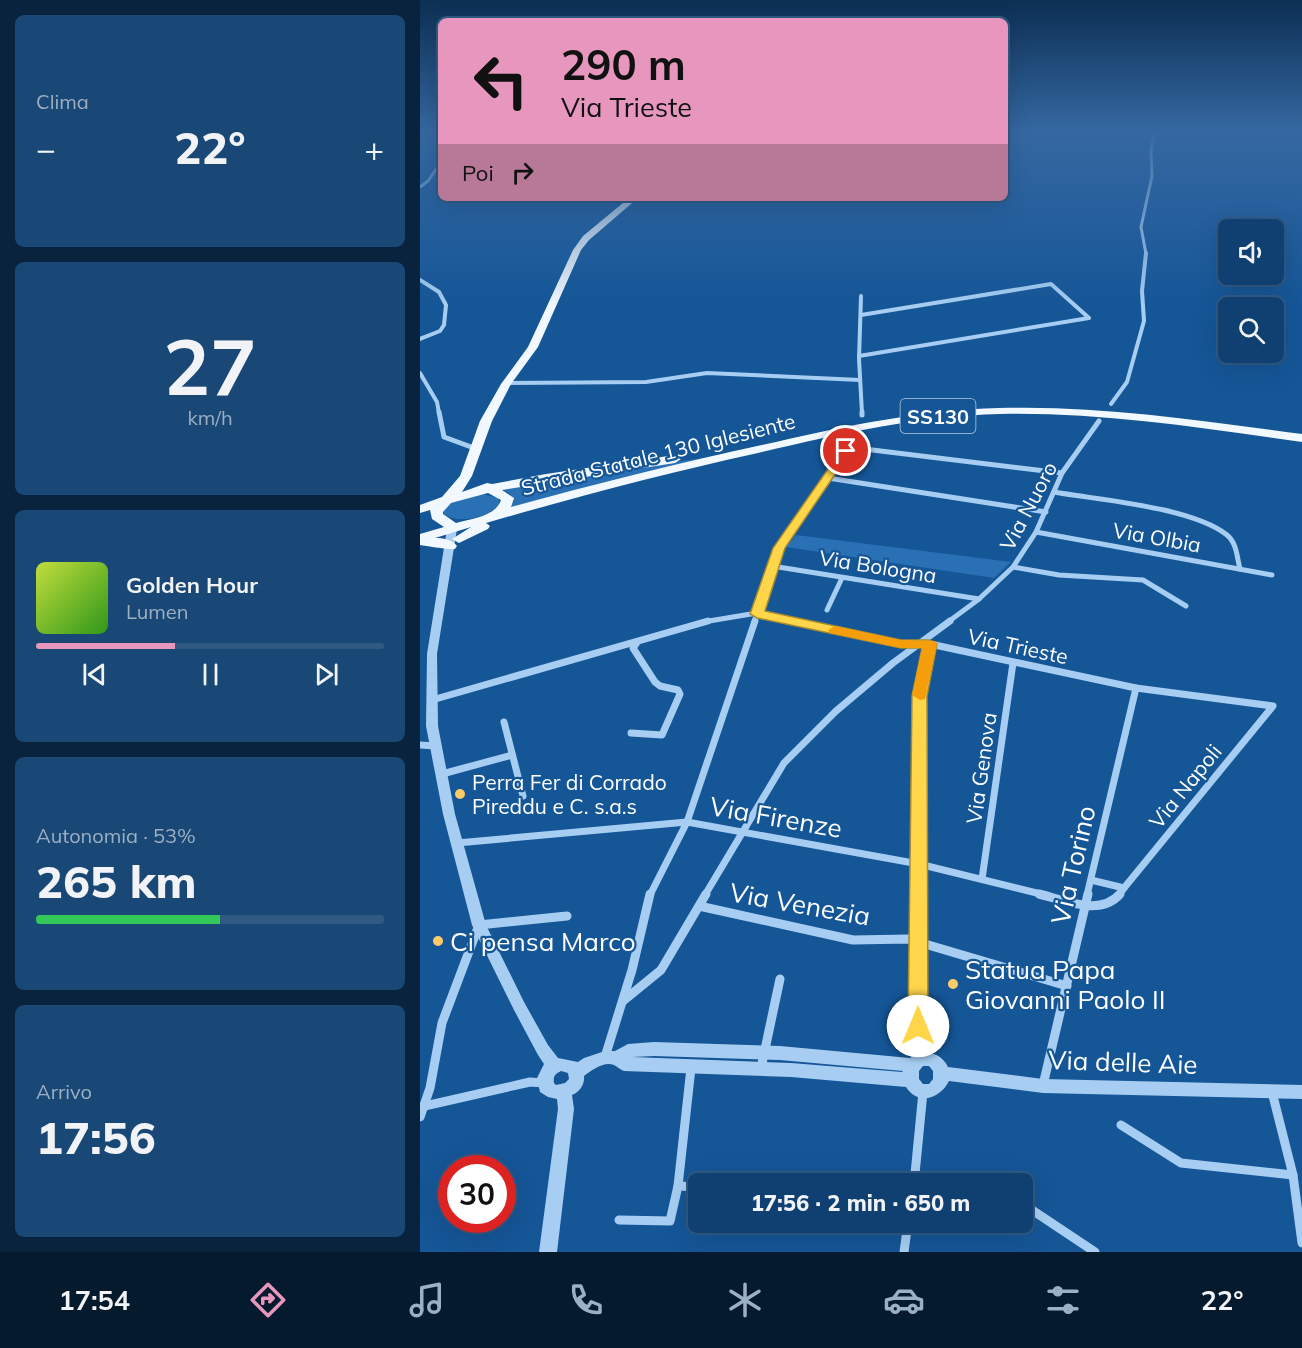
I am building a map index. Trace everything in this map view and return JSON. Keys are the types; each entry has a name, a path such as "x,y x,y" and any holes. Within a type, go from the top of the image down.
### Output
{"main road":[{"path":"452,540 450,524 436,514 446,499 457,490 469,468 474,448 486,421 507,383 533,346 577,250 586,238 630,201"},
{"name":"Strada Statale 130 Iglesiente","path":"420,508 489,488 707,454 862,422 964,409 1018,406 1107,410 1302,437"},
{"name":"Strada Statale 130 Iglesiente","path":"452,540 489,518 686,465 864,426 976,412 1059,411 1302,437"},
{"path":"469,468 475,479 505,495 508,502 489,518"},
{"path":"420,540 442,542 452,540 492,522 536,509 552,501"}],"street":[{"path":"1111,404 1127,382 1144,321 1142,291 1146,254 1141,227 1149,189"},
{"path":"420,280 439,292 446,305 444,325 440,331 420,339"},
{"path":"859,356 1089,318 1051,284 861,315"},
{"path":"861,296 859,356 862,415"},
{"path":"420,373 437,402 444,437 474,448"},
{"path":"507,383 646,382 707,373 860,380"},
{"name":"Via Nuoro","path":"623,1001 661,970 784,763 892,663 925,643 1013,567 1036,532 1062,473 1099,421"},
{"path":"611,1058 650,894 687,822 772,566 779,548 846,451 856,448 1062,473"},
{"path":"828,478 1046,512"},
{"path":"1054,492 1173,514 1204,523 1227,535 1235,545 1240,569"},
{"name":"Via Olbia","path":"1036,532 1272,575"},
{"path":"452,540 432,654 432,726 441,774 455,843 479,925 529,1024 555,1066"},
{"name":"Via Bologna","path":"772,566 979,598"},
{"path":"1013,567 1059,575 1143,580 1186,606"},
{"path":"827,610 842,578"},
{"name":"Via Trieste","path":"432,700 717,618 757,614 901,644 925,643 1136,688 1273,706"},
{"path":"631,733 662,735 680,694 678,690 660,686 655,682 633,648 636,643"},
{"path":"914,1173 918,1046 920,696 925,643"},
{"name":"Via Genova","path":"982,879 1014,663"},
{"name":"Via Torino","path":"1043,1086 1136,688"},
{"name":"Via Napoli","path":"1084,905 1103,908 1117,899 1273,706"},
{"path":"504,722 523,796"},
{"path":"420,746 436,746"},
{"path":"441,774 512,755"},
{"name":"Via Firenze","path":"455,843 687,822 919,864 1084,905"},
{"path":"1090,880 1124,888"},
{"name":"Via Venezia","path":"699,906 853,940 908,939 1067,986"},
{"path":"479,925 567,916"},
{"path":"420,1117 438,1037 461,966 479,925"},
{"path":"763,1060 780,979"},
{"path":"544,1083 549,1090 564,1092 574,1085 577,1072 590,1063 628,1051 646,1050 917,1074 939,1086 943,1073 933,1062 917,1074"},
{"path":"611,1058 624,1064 692,1066 763,1060"},
{"path":"544,1083 547,1074 555,1066 571,1065 577,1072"},
{"path":"619,1220 670,1221 678,1186 692,1066"},
{"name":"Via delle Aie","path":"943,1073 1043,1086 1302,1092"},
{"path":"424,1106 530,1082 544,1083"},
{"path":"548,1252 566,1109 564,1092"},
{"path":"1272,1092 1293,1175 1302,1244"},
{"path":"1121,1125 1181,1163 1293,1175"},
{"path":"678,1186 688,1186"},
{"path":"1033,1211 1095,1252"},
{"path":"904,1252 907,1233"}],"shaded area":[{"path":"706,458 506,510 513,499 509,493 499,488 599,471"},
{"path":"482,494 499,498 499,505 488,513 472,518 457,519 444,514 443,510 449,503"},
{"path":"796,535 1011,562 994,578 786,547"}],"slow traffic":[{"path":"835,630 901,644 930,644 920,695"}],"place":[{"name":"Perra Fer di Corrado Pireddu e C. s.a.s","path":"460,794"},
{"name":"Ci pensa Marco","path":"438,941"},
{"name":"Statua Papa Giovanni Paolo II","path":"953,984"}],"route":[{"path":"846,451 779,548 757,614 901,644 930,644 920,696 918,1026"}]}
